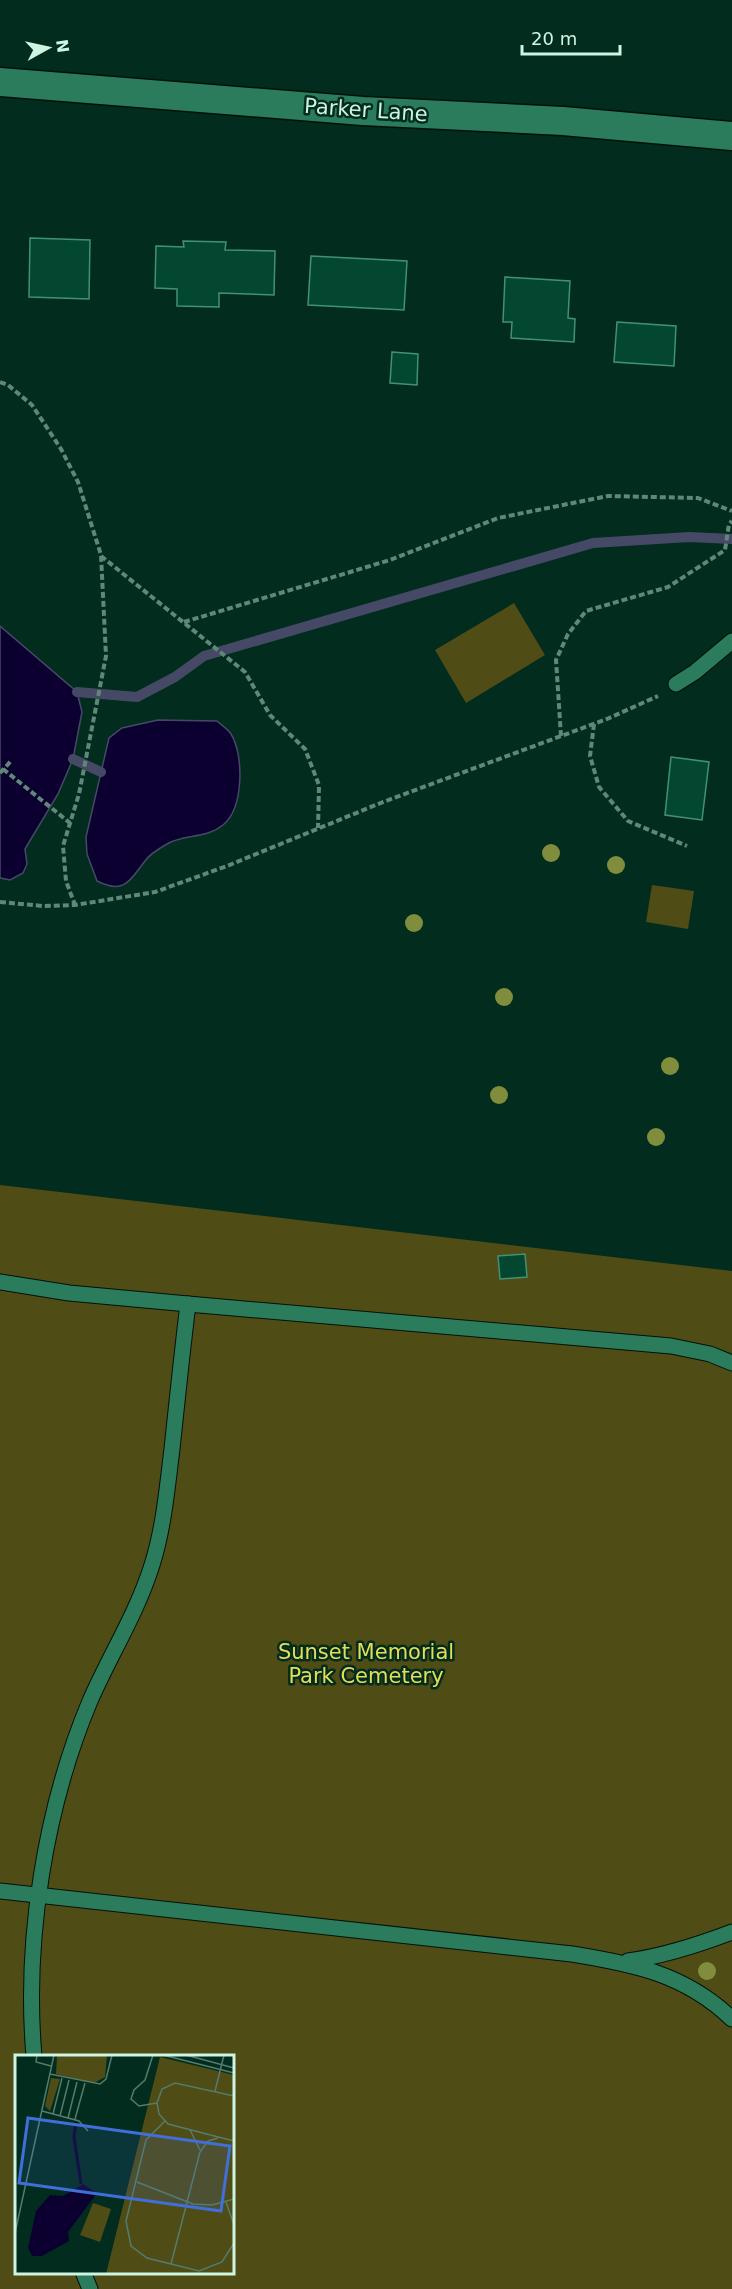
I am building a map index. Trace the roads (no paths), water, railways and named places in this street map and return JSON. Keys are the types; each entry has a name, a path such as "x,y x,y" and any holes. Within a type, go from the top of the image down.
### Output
{"street":[{"name":"Parker Lane","path":"0,82 363,111 563,121 732,136"}],"lane":[{"path":"676,684 695,672 732,641"},
{"path":"0,1282 69,1293 670,1346 710,1353 732,1363"},
{"path":"34,2055 32,2032 34,1961 39,1896 50,1829 64,1772 90,1700 133,1616 153,1564 165,1510 188,1304"},
{"path":"0,1891 256,1918 622,1962 679,1980 719,2006 732,2019"},
{"path":"622,1962 653,1957 732,1932"},
{"path":"84,2274 90,2289"}],"waterway":[{"path":"77,692 137,697 175,677 204,656 593,543 689,537 732,539"},
{"path":"73,759 101,772"}],"park label":[{"name":"Sunset Memorial Park Cemetery","path":"366,1664"}]}
